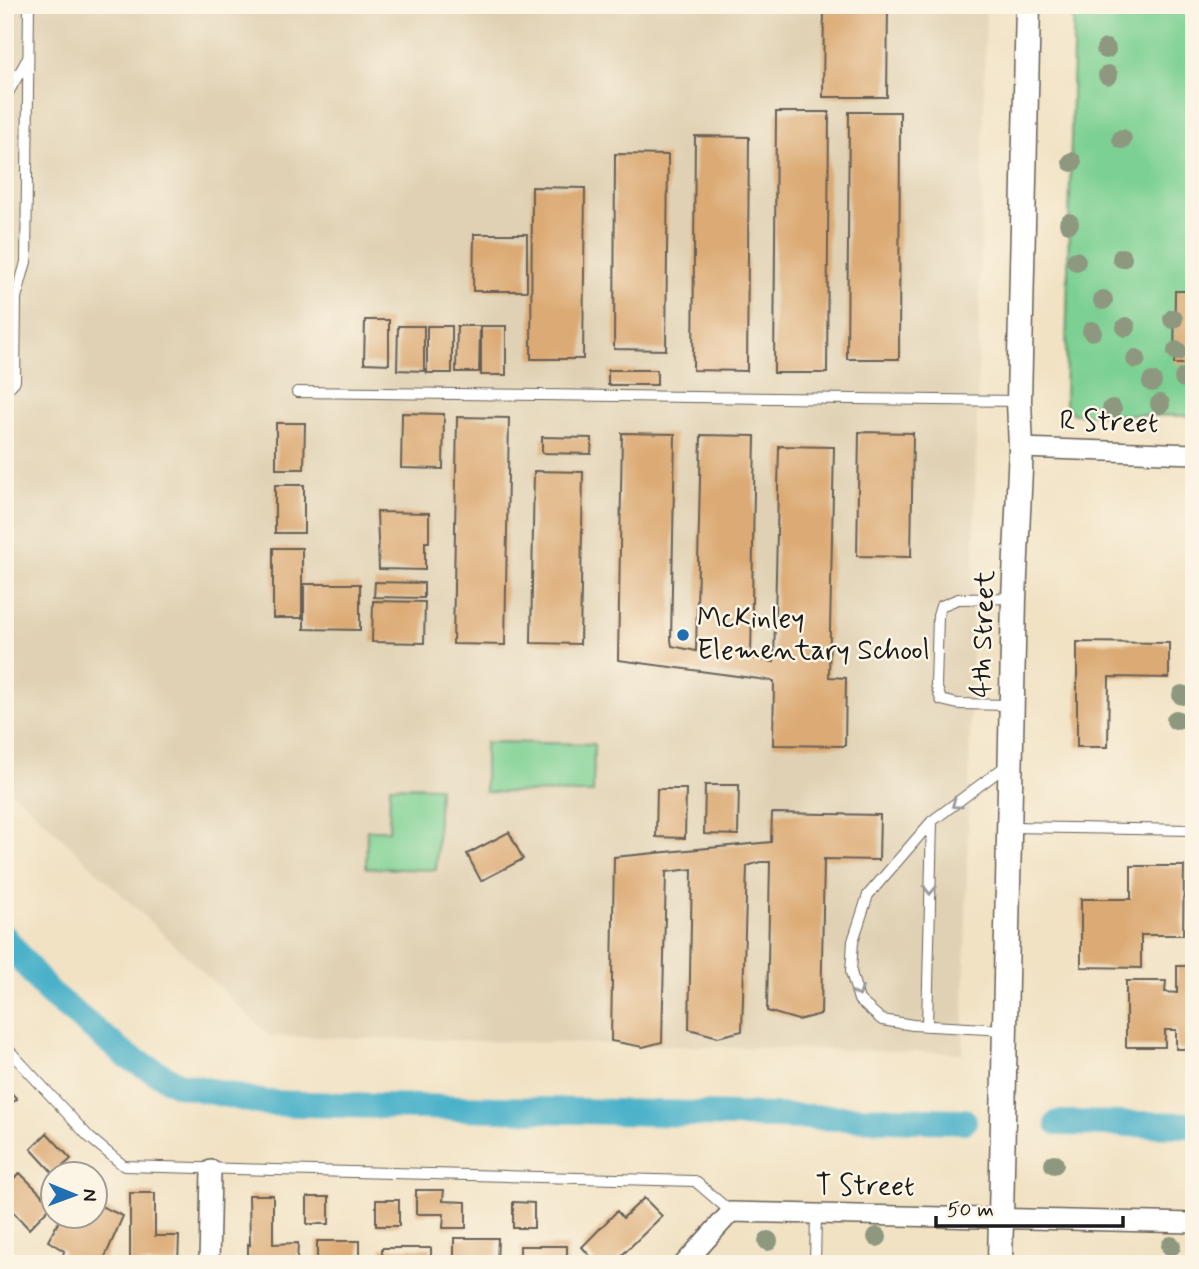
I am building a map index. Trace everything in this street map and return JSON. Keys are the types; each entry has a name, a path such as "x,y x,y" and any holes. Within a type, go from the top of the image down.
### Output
{"street":[{"name":"4th Street","path":"1000,1264 1014,598 1021,448 1019,401 1028,5"},
{"name":"R Street","path":"1021,448 1194,454"},
{"path":"209,1264 211,1170"},
{"name":"T Street","path":"732,1212 1194,1223"},
{"path":"684,1264 732,1212"}],"lane":[{"path":"5,392 15,382 10,300 26,262 29,5"},
{"path":"5,97 28,58"},
{"path":"297,392 1019,401"},
{"path":"1012,705 958,704 941,700 936,685 941,606 958,599 1014,598"},
{"path":"1005,1030 927,1026 882,1020 859,1000 851,972 853,941 869,895 932,821 1011,763"},
{"path":"927,1026 932,821"},
{"path":"1009,827 1194,830"},
{"path":"5,1046 89,1137 124,1166 695,1181 732,1212"},
{"path":"815,1264 816,1214"}],"shaded area":[{"path":"5,5 986,5 963,1053 270,1036 23,801 5,787"}],"green space":[{"path":"1074,5 1194,5 1194,416 1073,414 1065,404"},
{"path":"485,742 594,744 593,793 485,792"},
{"path":"390,786 439,787 436,870 366,868 367,830 389,830"}],"building":[{"path":"824,5 888,5 887,97 823,97"},
{"path":"776,112 829,112 827,373 774,373"},
{"path":"849,112 900,112 899,359 847,359"},
{"path":"695,136 749,137 747,371 693,370"},
{"path":"615,154 668,155 666,350 614,349"},
{"path":"532,187 585,188 583,359 531,359"},
{"path":"474,234 527,234 527,291 473,291"},
{"path":"1175,291 1194,291 1194,364 1174,364"},
{"path":"365,320 389,320 389,364 364,363"},
{"path":"398,326 424,326 424,371 397,370"},
{"path":"427,326 452,326 452,373 427,373"},
{"path":"457,326 480,326 479,372 456,372"},
{"path":"481,326 506,326 506,375 481,375"},
{"path":"608,370 657,370 657,385 608,385"},
{"path":"402,413 444,414 443,469 401,468"},
{"path":"457,417 509,418 505,645 453,644"},
{"path":"276,423 305,423 304,469 276,469"},
{"path":"859,432 913,433 911,557 857,556"},
{"path":"622,433 675,434 671,640 672,646 696,651 701,435 755,436 751,658 774,662 779,446 834,447 829,677 846,678 845,746 773,745 774,681 618,660"},
{"path":"542,437 592,438 591,454 542,453"},
{"path":"534,471 583,472 580,644 531,643"},
{"path":"275,485 304,485 304,533 275,533"},
{"path":"377,512 429,513 425,570 379,569"},
{"path":"273,548 302,548 302,618 273,618"},
{"path":"375,582 424,583 424,598 374,597"},
{"path":"304,584 360,584 360,630 304,629"},
{"path":"373,601 425,602 424,643 372,642"},
{"path":"1077,642 1169,643 1169,678 1109,677 1108,747 1077,747"},
{"path":"705,785 739,785 738,835 704,834"},
{"path":"657,789 686,789 685,838 656,837"},
{"path":"772,813 880,815 879,860 824,859 821,1014 798,1020 767,1011 770,862 760,862 747,866 742,1031 718,1037 689,1029 692,869 666,872 662,1042 643,1047 611,1041 614,857 771,842"},
{"path":"509,832 523,859 481,881 467,854"},
{"path":"1131,866 1184,866 1183,935 1141,935 1141,968 1081,967 1081,899 1131,899"},
{"path":"1177,966 1194,966 1194,1049 1176,1049 1176,1030 1165,1030 1165,1047 1126,1047 1126,981 1166,981 1165,992 1177,993"},
{"path":"5,1086 17,1099 5,1109"},
{"path":"47,1133 71,1159 41,1160 31,1149"},
{"path":"20,1173 38,1191 38,1220 29,1229 5,1203 5,1186"},
{"path":"416,1190 444,1190 443,1201 466,1202 466,1228 443,1228 444,1214 416,1214"},
{"path":"130,1193 155,1193 155,1236 179,1236 178,1264 130,1264"},
{"path":"249,1195 273,1195 273,1244 298,1243 297,1264 248,1264"},
{"path":"307,1197 329,1197 329,1224 307,1224"},
{"path":"644,1198 662,1216 613,1264 597,1264 582,1247 617,1211 623,1218"},
{"path":"376,1200 399,1200 399,1226 376,1226"},
{"path":"513,1202 534,1203 534,1228 513,1228"},
{"path":"108,1209 123,1216 102,1264 81,1264 63,1256 64,1251 48,1241 54,1230 108,1230"},
{"path":"454,1238 498,1238 497,1264 454,1264"},
{"path":"317,1241 360,1241 360,1264 317,1264"},
{"path":"520,1246 567,1246 567,1264 520,1264"},
{"path":"382,1248 431,1248 431,1264 382,1264"}],"waterway":[{"path":"5,938 48,992 128,1057 178,1084 264,1103 964,1121"},
{"path":"1058,1123 1194,1125"}],"place":[{"name":"McKinley Elementary School","path":"683,635"}]}
